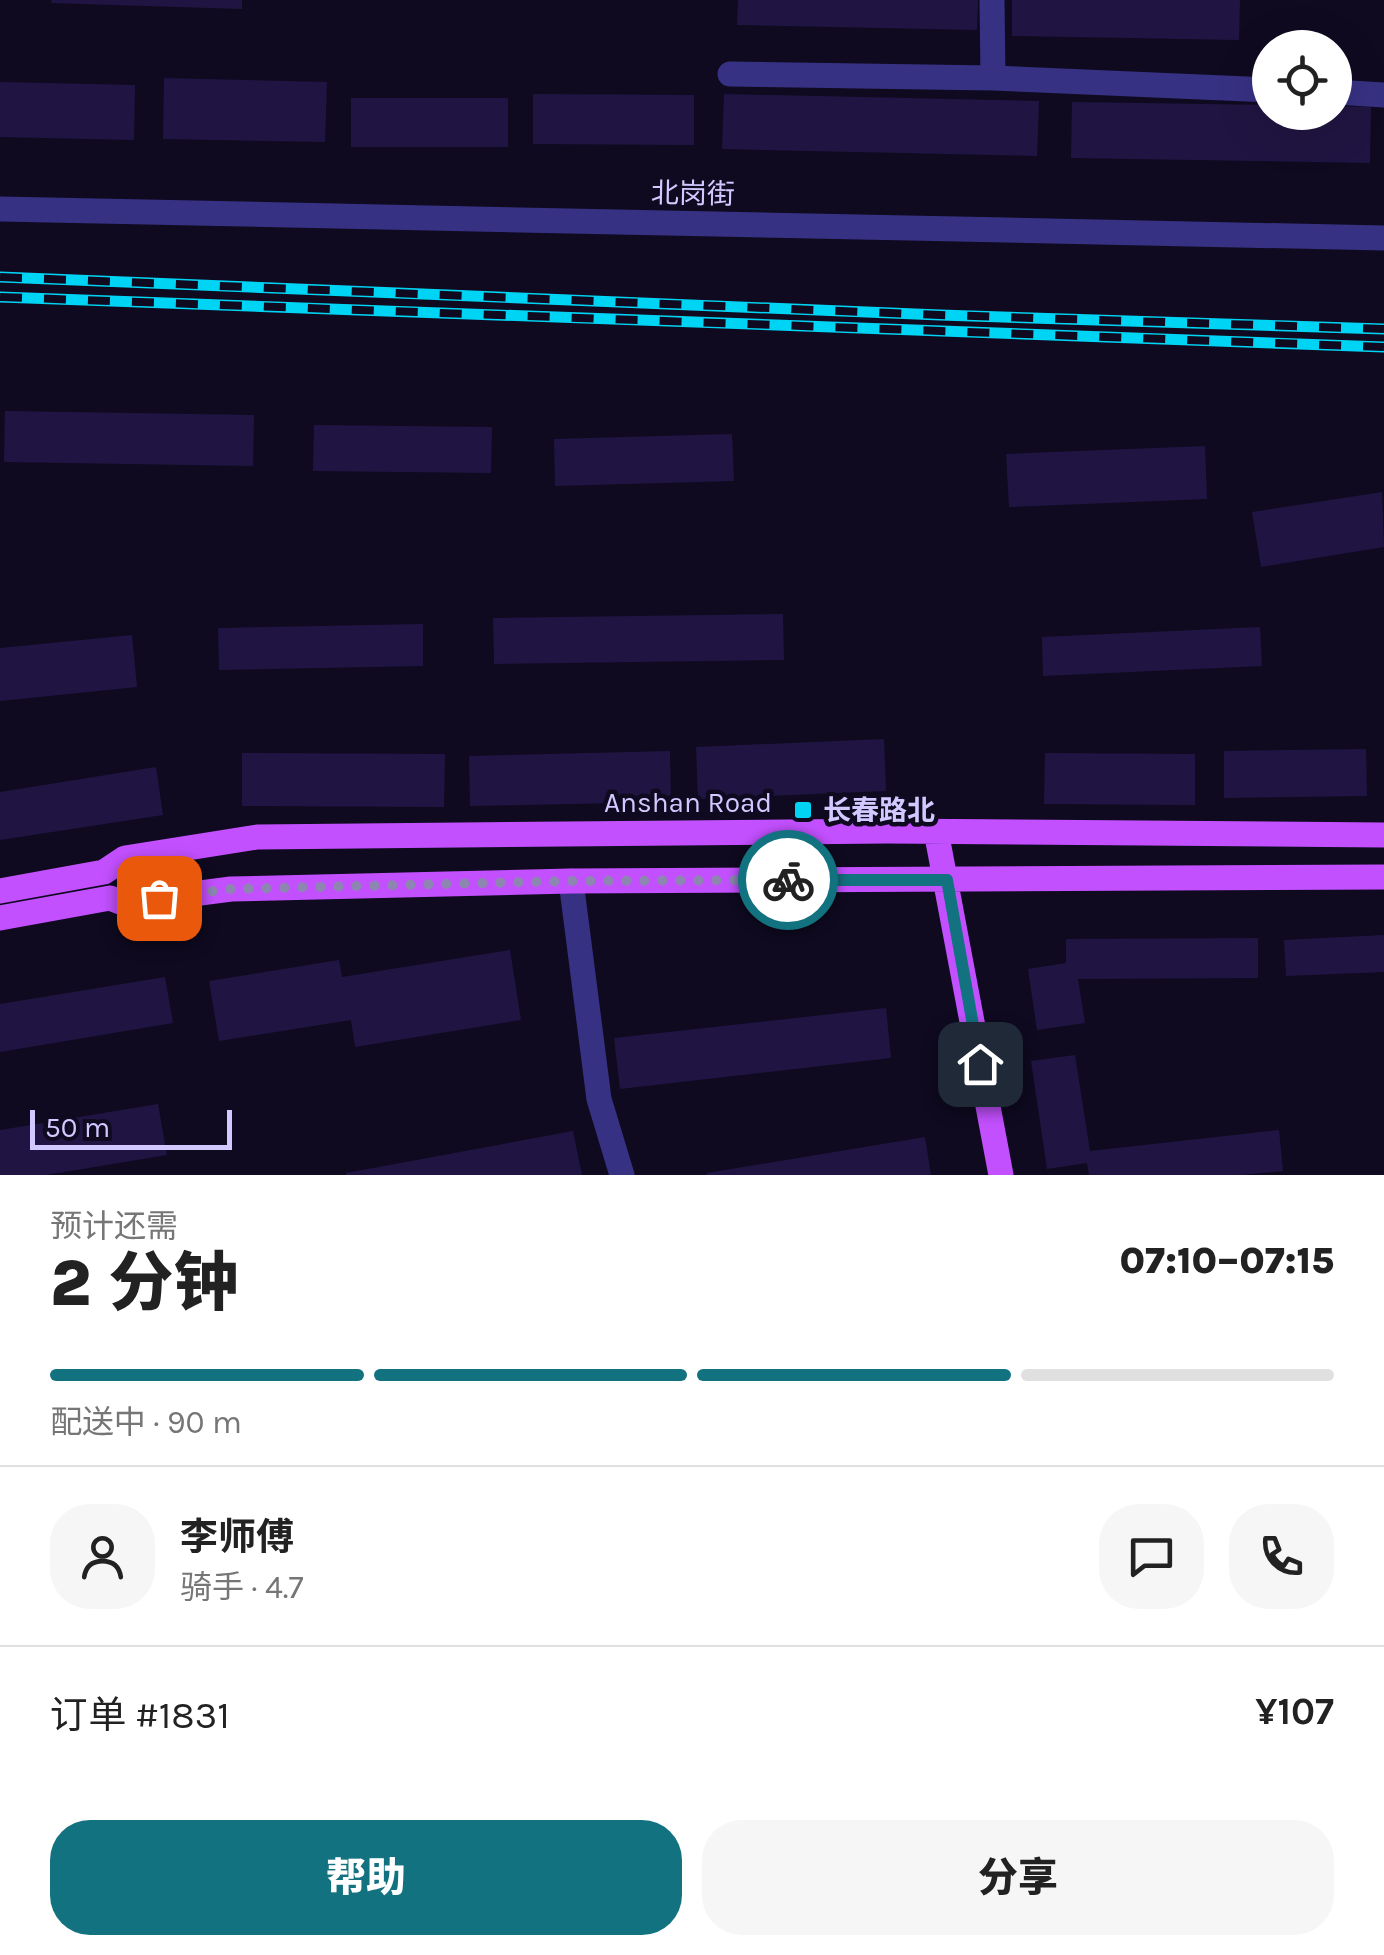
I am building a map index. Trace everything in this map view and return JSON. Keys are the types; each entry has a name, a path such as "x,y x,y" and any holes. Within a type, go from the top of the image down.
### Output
{"main road":[{"name":"Anshan Road","path":"0,890 104,872 124,858 258,837 936,831 1384,835"},
{"path":"936,831 1001,1175"},
{"path":"0,918 110,898 123,903 231,889 572,881 1384,877"}],"street":[{"path":"992,0 993,78"},
{"path":"730,74 993,78 1252,89"},
{"path":"1352,93 1384,94"},
{"name":"北岗街","path":"0,209 1384,238"},
{"path":"572,881 599,1099 622,1175"}],"building":[{"path":"242,0 242,9 51,3"},
{"path":"738,0 978,0 977,30 737,25"},
{"path":"1012,0 1240,0 1239,40 1012,36"},
{"path":"164,78 327,82 325,142 163,139"},
{"path":"0,82 135,85 134,140 0,137"},
{"path":"533,94 694,95 694,145 533,144"},
{"path":"724,94 1039,101 1037,156 722,149"},
{"path":"351,98 508,98 508,147 351,147"},
{"path":"1072,102 1252,105 1252,130 1352,130 1352,106 1371,107 1370,163 1071,158"},
{"path":"5,411 254,415 253,466 4,462"},
{"path":"314,425 492,427 491,473 313,471"},
{"path":"732,434 734,481 555,486 554,439"},
{"path":"1205,446 1207,499 1009,507 1006,454"},
{"path":"1382,492 1384,547 1261,567 1252,512"},
{"path":"783,614 784,660 494,664 493,618"},
{"path":"423,624 423,666 219,670 218,628"},
{"path":"1260,627 1262,666 1043,676 1042,637"},
{"path":"132,635 137,687 0,701 0,648"},
{"path":"884,739 886,791 698,799 696,747"},
{"path":"1366,749 1367,796 1224,798 1224,751"},
{"path":"670,751 671,802 470,806 469,756"},
{"path":"242,753 445,754 444,807 242,806"},
{"path":"1045,753 1195,754 1195,805 1044,804"},
{"path":"156,767 163,815 0,840 0,792"},
{"path":"1384,935 1384,972 1286,976 1284,940"},
{"path":"1258,938 1258,978 1078,979 1085,1023 1037,1030 1028,969 1066,963 1066,939"},
{"path":"510,950 521,1020 355,1047 351,1020 219,1041 209,981 339,960 342,977"},
{"path":"165,977 173,1023 0,1052 0,1004"},
{"path":"886,1008 891,1058 620,1089 614,1038"},
{"path":"1075,1055 1090,1151 1279,1130 1283,1171 1241,1175 1089,1175 1087,1163 1047,1169 1031,1061"},
{"path":"158,1104 167,1155 46,1175 0,1175 0,1130"},
{"path":"573,1131 582,1175 346,1175 346,1173"},
{"path":"925,1137 931,1175 707,1175 707,1173"}],"railway":[{"path":"0,277 1384,329"},
{"path":"0,297 1384,347"}],"way so far":[{"path":"159,898 231,889 788,880"}],"place":[{"name":"长春路北","path":"803,810"}],"route":[{"path":"788,880 947,880 980,1064"}]}
